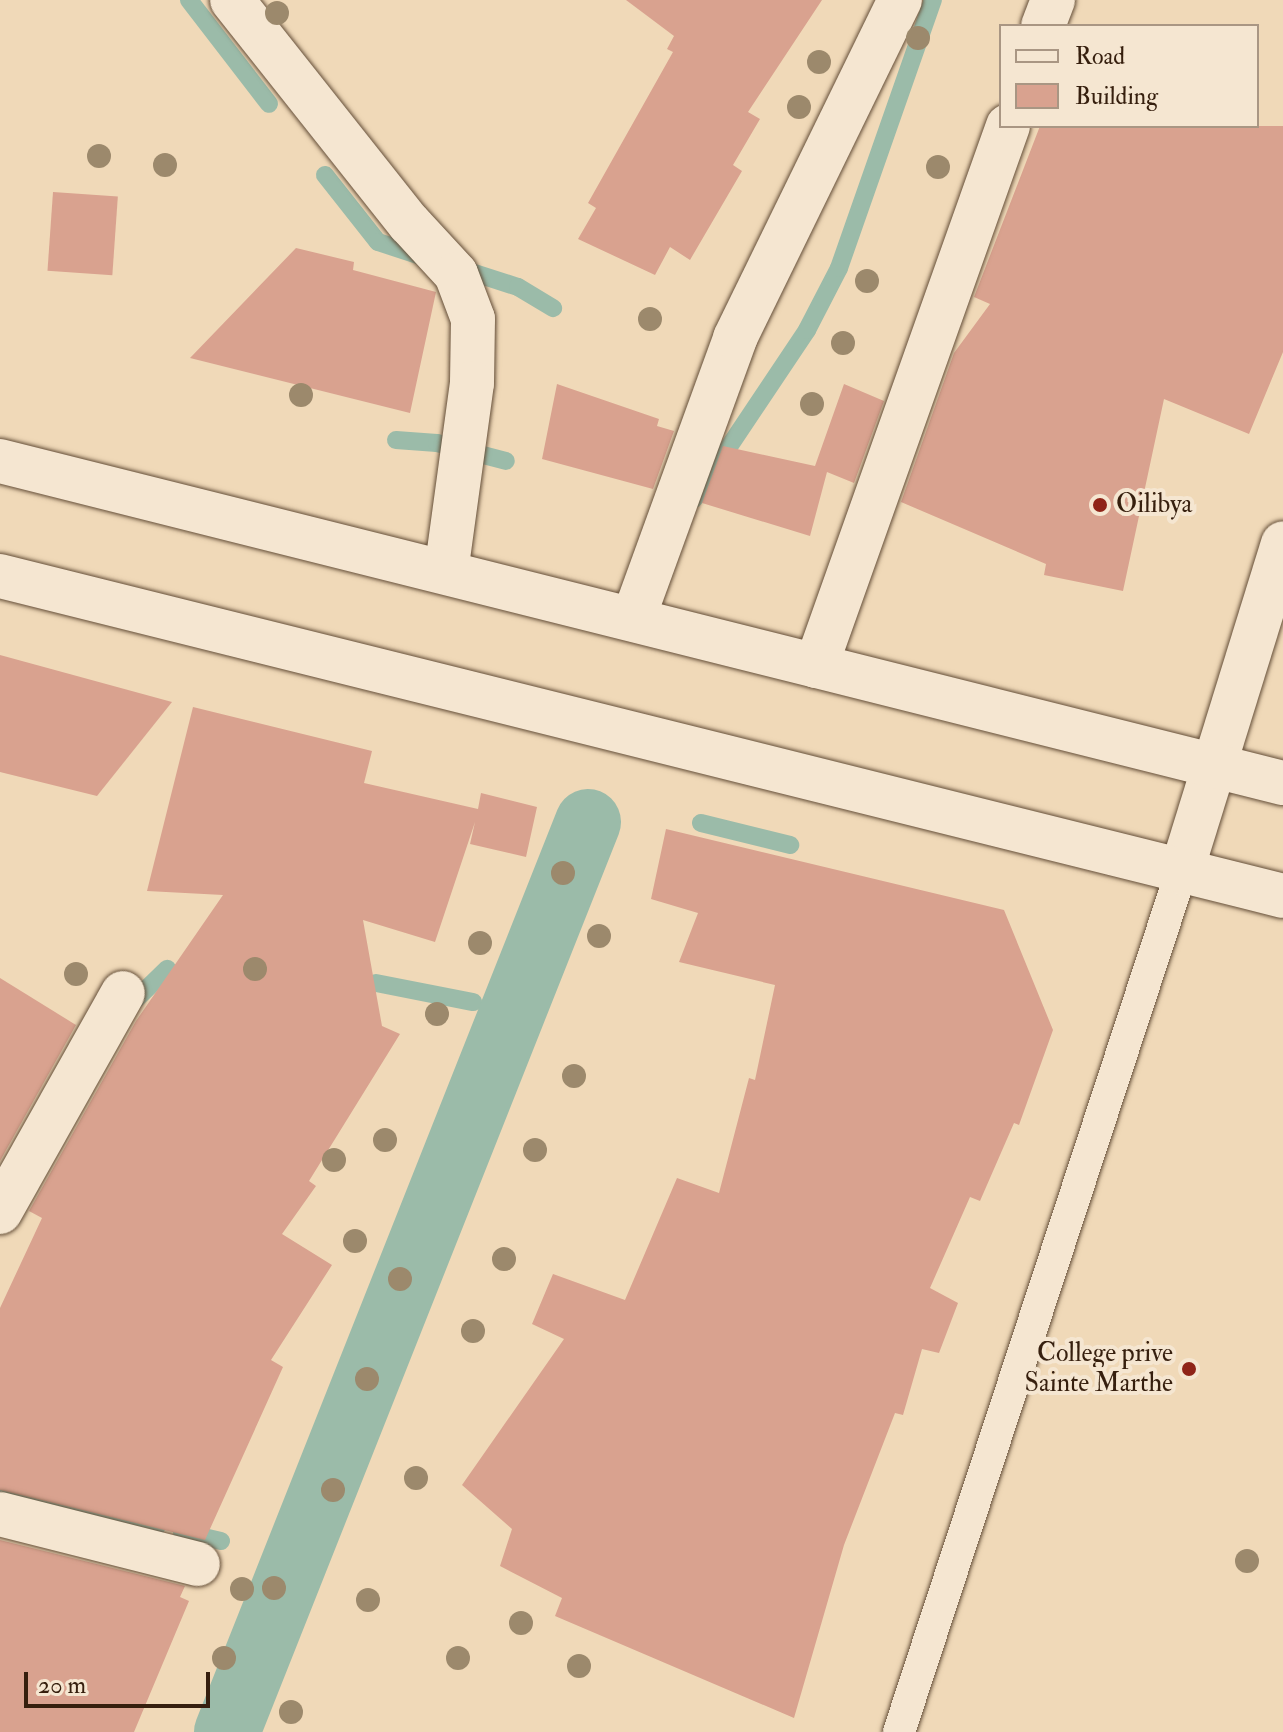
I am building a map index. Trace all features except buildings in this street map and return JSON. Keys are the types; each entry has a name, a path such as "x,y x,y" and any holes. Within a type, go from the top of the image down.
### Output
{"street":[{"path":"232,0 409,223 456,274 473,319 472,383 446,572"},
{"path":"633,619 735,338 900,0"},
{"path":"1044,24 1053,0"},
{"path":"816,666 1007,128"},
{"path":"0,461 1283,783"},
{"path":"1181,873 1283,543"},
{"path":"0,576 1283,896"},
{"path":"0,1212 123,993"},
{"path":"0,1514 198,1564"}],"lane":[{"path":"899,1732 1181,873"}],"waterway":[{"path":"189,0 269,104"},
{"path":"694,499 807,330 839,268 933,0"},
{"path":"325,175 378,242 427,258"},
{"path":"459,268 518,287 553,308"},
{"path":"396,440 437,443 506,461"},
{"path":"227,1732 588,822"},
{"path":"701,823 790,845"},
{"path":"130,1005 167,969"},
{"path":"376,983 473,1002"},
{"path":"0,1489 156,1527"},
{"path":"182,1532 221,1541"}],"place":[{"name":"Oilibya","path":"1100,505"},
{"name":"College prive Sainte Marthe","path":"1189,1369"}]}
